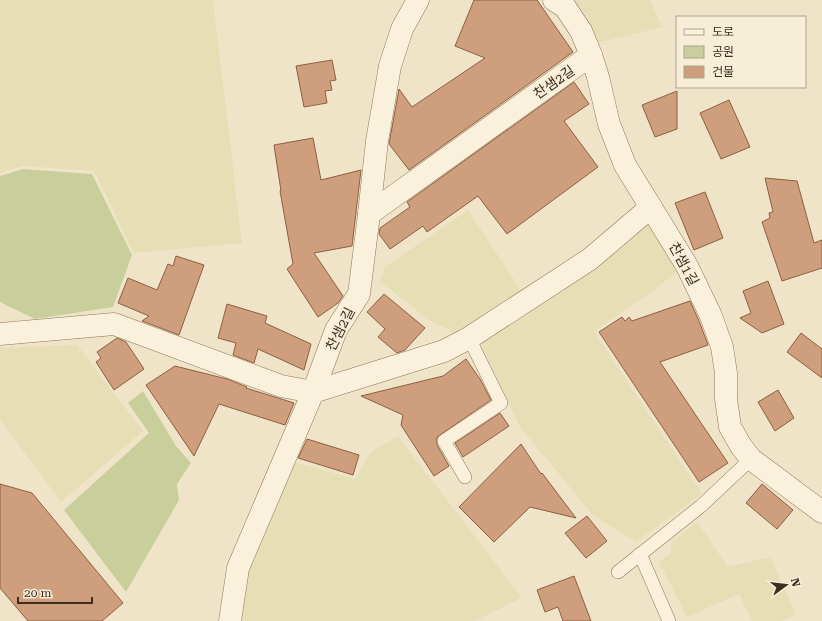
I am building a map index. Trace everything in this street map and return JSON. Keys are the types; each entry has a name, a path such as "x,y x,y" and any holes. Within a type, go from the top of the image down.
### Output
{"street":[{"path":"369,214 377,141 390,66 402,29 418,0"},
{"name":"찬샘1길","path":"554,0 565,7 581,31 591,55 598,77 609,124 624,165 687,266 711,316 722,347 726,373 726,399 730,428 741,446 752,459 822,512"},
{"name":"찬샘2길","path":"230,621 238,568 313,392 336,330 360,294 369,214 591,55"},
{"path":"0,334 114,324 281,386 313,392 444,352 469,338 590,259 651,207"}],"lane":[{"path":"465,477 444,442 501,403 469,338"},
{"path":"618,572 701,506 752,459"},
{"path":"640,554 669,621"}],"shaded area":[{"path":"0,0 213,0 242,243 134,253 94,171 23,166 0,173"},
{"path":"573,0 650,0 662,27 597,43 587,16"},
{"path":"468,210 522,292 459,335 429,320 380,281 385,267"},
{"path":"641,225 653,226 677,272 647,295 594,331 702,494 636,542 593,515 520,427 482,345 488,332"},
{"path":"77,345 143,431 61,502 0,420 0,348"},
{"path":"398,436 522,598 474,621 238,621 248,569 291,461 355,479 371,452"},
{"path":"697,522 728,567 770,557 796,614 781,621 752,621 739,594 687,617 659,562 671,553 671,542"}],"green space":[{"path":"23,169 92,174 132,255 113,307 35,319 0,302 0,176"},
{"path":"143,391 176,446 191,463 177,484 179,500 126,592 64,510 149,433 128,403"}],"building":[{"path":"474,0 537,0 573,52 409,170 389,144 399,89 412,107 485,58 455,46"},
{"path":"332,60 336,80 330,81 332,90 325,91 327,103 304,107 296,66"},
{"path":"574,82 589,104 564,121 598,167 507,234 478,196 427,232 423,226 390,249 379,234 380,228 410,207 407,202"},
{"path":"677,91 677,129 655,137 642,105"},
{"path":"729,100 750,147 721,159 700,113"},
{"path":"313,138 321,180 361,170 352,246 314,253 343,296 338,303 318,317 287,269 293,264 280,191 274,145"},
{"path":"765,178 797,181 814,243 822,240 822,268 782,281 762,222 770,218 769,213 773,212"},
{"path":"705,192 723,238 694,250 675,203"},
{"path":"176,256 204,265 179,335 142,321 149,316 118,303 128,278 157,290 168,264 173,266"},
{"path":"768,281 784,324 762,333 740,318 751,313 743,291"},
{"path":"384,294 425,328 405,350 397,353 378,337 385,329 367,312"},
{"path":"690,301 708,345 660,362 728,463 699,482 599,332 622,317 625,321 629,317 632,321"},
{"path":"227,304 267,316 265,323 311,344 304,370 258,349 254,363 233,355 236,343 218,338"},
{"path":"801,333 822,349 822,378 787,352"},
{"path":"117,338 126,342 144,369 114,390 96,362 101,358 97,352"},
{"path":"466,359 480,379 491,400 437,437 437,445 449,466 434,476 401,425 403,415 361,396 443,376"},
{"path":"175,366 227,379 247,387 246,388 294,403 285,425 219,404 194,456 146,385"},
{"path":"778,390 794,418 775,431 758,402"},
{"path":"500,413 509,426 463,457 455,443"},
{"path":"307,439 359,455 353,475 298,458"},
{"path":"521,444 541,474 542,473 576,518 530,507 494,542 459,507"},
{"path":"0,484 32,493 123,603 102,621 28,621 0,588"},
{"path":"762,484 793,510 777,529 746,503"},
{"path":"587,516 607,541 586,558 565,533"},
{"path":"574,576 591,621 563,621 558,607 545,612 537,590"}]}
